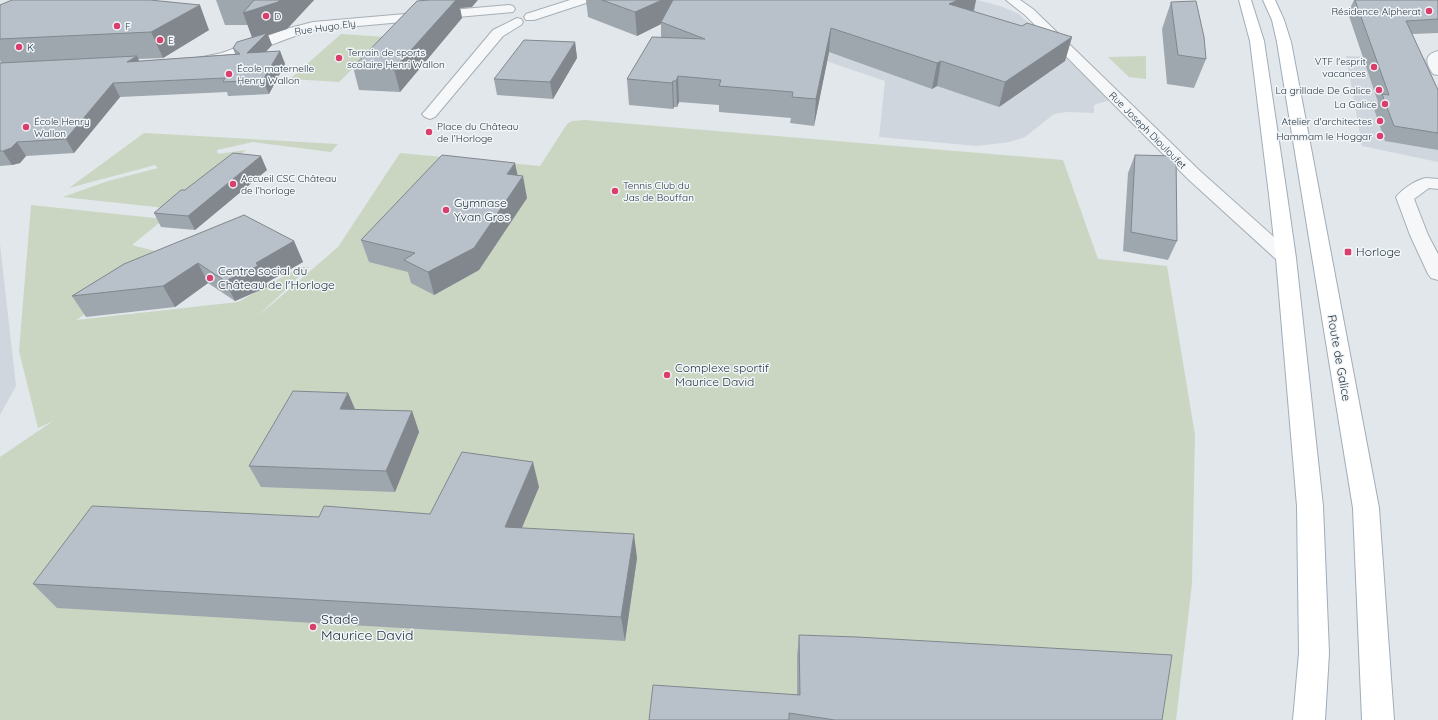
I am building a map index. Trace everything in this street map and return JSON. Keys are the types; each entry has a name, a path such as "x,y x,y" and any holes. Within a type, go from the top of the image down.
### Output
{"main road":[{"path":"1245,0 1258,41 1286,258 1310,506 1314,653 1309,720"},
{"name":"Route de Galice","path":"1269,0 1278,20 1284,42 1366,508 1378,720"}],"street":[{"path":"497,24 496,14 519,14 582,0"},
{"name":"Rue Joseph Diouloufet","path":"1012,0 1029,12 1194,175 1286,258"},
{"name":"Rue Hugo Ely","path":"192,62 207,61 226,56 291,32 314,26 464,14 519,14"},
{"name":"Rue Hugo Ely","path":"464,14 497,24"},
{"path":"430,114 497,24 519,14"},
{"path":"1438,55 1434,57 1434,63 1438,70"},
{"path":"1438,184 1426,183 1405,196 1419,235 1438,274"}],"shaded area":[{"path":"647,0 977,0 1000,6 1019,14 1109,99 1108,101 1096,104 1094,106 1094,113 1067,112 1054,114 1025,137 1010,142 977,146 879,137 885,81"},
{"path":"1346,56 1425,58 1438,91 1438,162 1362,146"},
{"path":"0,244 16,386 0,415"}],"green space":[{"name":"Terrain de sports scolaire Henri Wallon","path":"341,34 386,37 339,82 290,79"},
{"path":"1146,56 1146,79 1129,77 1108,57"},
{"name":"Complexe sportif Maurice David","path":"585,120 1063,160 1098,259 1167,266 1195,435 1192,584 1176,720 0,720 0,457 53,421 38,428 19,351 31,205 164,219 132,245 155,251 147,274 76,320 238,302 300,267 309,267 257,317 338,247 400,153 540,166 567,124 572,121"},
{"path":"144,133 338,144 331,152 253,142 217,150 218,154 246,150 174,209 63,197 108,181 158,168 155,165 69,188"}],"building":[{"path":"12,0 150,0 200,5 151,32 0,39 0,5"},
{"path":"254,0 280,0 278,2 243,13"},
{"path":"456,0 394,69 353,67 417,1"},
{"path":"602,0 662,0 635,12"},
{"path":"673,0 958,0 949,4 1022,26 1027,23 1072,37 1005,82 941,61 937,63 831,28 816,99 792,97 793,92 719,86 721,80 678,76 676,81 673,81 672,83 627,79 652,37 705,39 661,22"},
{"path":"1355,0 1438,0 1438,19 1406,21 1438,90 1438,133 1394,126 1382,94 1389,95"},
{"path":"1196,1 1204,37 1206,59 1178,55 1171,2"},
{"path":"267,33 247,53 280,51 263,80 223,82 225,78 113,83 66,139 17,142 11,148 0,151 0,63 137,56 127,62 240,54 233,48 237,42"},
{"path":"524,40 575,42 550,82 494,79"},
{"path":"233,153 261,156 188,216 154,213 181,190 185,190"},
{"path":"442,155 515,163 507,174 523,176 474,248 428,272 404,260 415,253 361,240"},
{"path":"1135,155 1176,156 1177,241 1131,232"},
{"path":"244,215 294,241 256,263 258,266 225,281 198,263 163,286 72,296 124,264"},
{"path":"293,391 348,393 340,409 412,411 386,471 249,466"},
{"path":"462,452 533,462 505,527 634,534 621,617 33,584 92,506 319,517 324,506 430,514"},
{"path":"799,635 1172,655 1162,720 835,720 789,713 789,720 649,720 653,685 800,695"}],"place":[{"name":"Résidence Alpherat","path":"1429,11"},
{"name":"D","path":"266,16"},
{"name":"F","path":"117,26"},
{"name":"E","path":"160,40"},
{"name":"K","path":"19,47"},
{"name":"Terrain de sports scolaire Henri Wallon","path":"339,58"},
{"name":"VTF l'esprit vacances","path":"1374,67"},
{"name":"École maternelle Henry Wallon","path":"229,74"},
{"name":"La grillade De Galice","path":"1379,90"},
{"name":"La Galice","path":"1385,104"},
{"name":"Atelier d'architectes","path":"1380,121"},
{"name":"École Henry Wallon","path":"26,127"},
{"name":"Place du Château de l’Horloge","path":"429,132"},
{"name":"Hammam le Hoggar","path":"1380,136"},
{"name":"Accueil CSC Château de l’horloge","path":"233,184"},
{"name":"Tennis Club du Jas de Bouffan","path":"615,191"},
{"name":"Gymnase Yvan Gros","path":"446,210"},
{"name":"Horloge","path":"1348,252"},
{"name":"Centre social du Château de l'Horloge","path":"210,278"},
{"name":"Complexe sportif Maurice David","path":"667,375"},
{"name":"Stade Maurice David","path":"313,627"}]}
